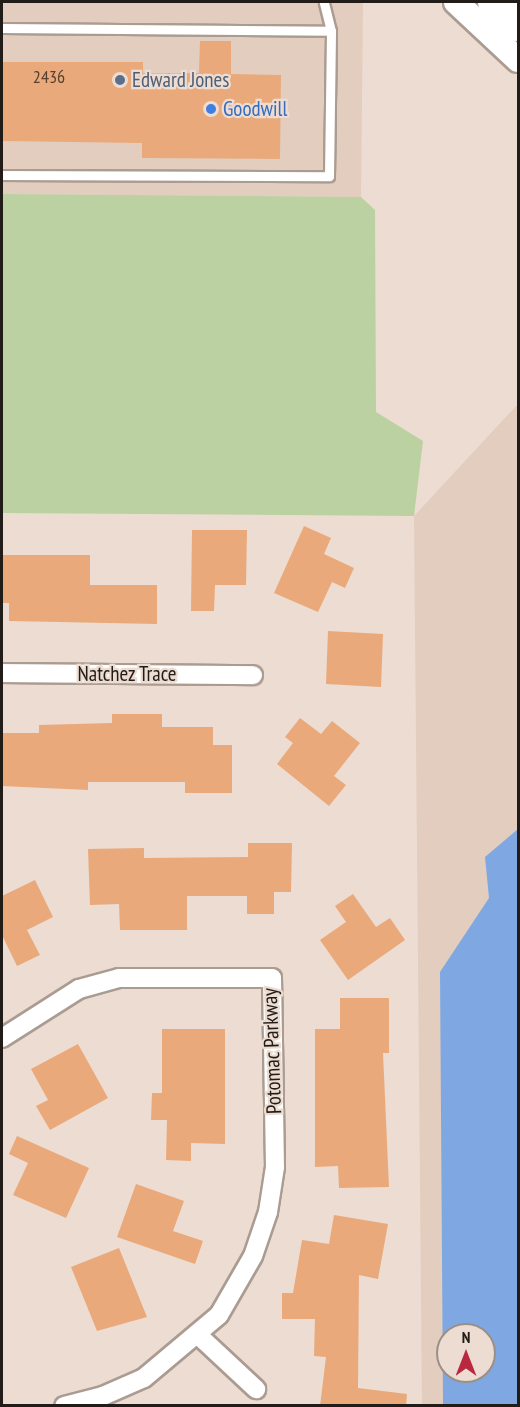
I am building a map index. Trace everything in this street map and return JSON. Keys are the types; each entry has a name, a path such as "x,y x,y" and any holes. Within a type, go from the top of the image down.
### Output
{"highway":[{"path":"494,2 519,25"}],"main road":[{"path":"456,2 519,60"}],"street":[{"name":"Natchez Trace","path":"2,673 253,675"},
{"name":"Potomac Parkway","path":"2,1038 64,997 119,978 272,978 275,1167 268,1212 253,1256 219,1315 197,1334"},
{"path":"64,1406 104,1396 144,1378 197,1334 256,1389"}],"lane":[{"path":"2,175 328,176 331,31 324,2"},
{"path":"2,28 331,31"}],"shaded area":[{"path":"2,2 363,2 361,197 2,194"},
{"path":"518,404 518,1405 422,1405 414,516"}],"green space":[{"path":"2,194 361,197 375,210 376,412 423,441 414,516 2,513"}],"water":[{"path":"518,829 518,1405 443,1405 443,1383 496,1383 496,1323 442,1323 440,972 489,898 485,857"}],"building":[{"path":"200,41 231,41 231,74 281,75 280,159 142,158 142,143 2,141 2,62 143,62 143,73 199,73"},
{"path":"304,526 331,538 324,554 354,568 345,588 332,582 318,612 274,593"},
{"path":"192,530 247,530 246,585 215,585 214,611 191,611"},
{"path":"2,555 90,555 90,585 157,585 157,624 9,621 9,603 2,603"},
{"path":"328,631 383,634 381,687 326,684"},
{"path":"112,714 162,714 162,727 213,727 213,745 232,745 232,793 185,793 185,782 88,782 88,790 2,786 2,733 39,733 39,725 112,723"},
{"path":"300,718 321,734 332,721 360,743 334,776 346,785 329,806 277,764 293,743 285,737"},
{"path":"248,843 292,843 291,892 274,892 274,914 247,914 247,896 187,896 187,930 120,930 119,904 90,905 88,849 144,848 144,858 248,857"},
{"path":"35,880 53,917 27,930 40,955 17,966 2,935 2,896"},
{"path":"353,894 376,927 390,918 405,940 348,980 320,940 346,922 335,906"},
{"path":"340,998 389,998 389,1053 383,1053 389,1187 339,1188 338,1166 315,1167 315,1029 340,1029"},
{"path":"162,1029 225,1029 225,1144 191,1143 191,1161 166,1160 167,1120 151,1120 152,1093 162,1093"},
{"path":"78,1044 108,1098 50,1130 36,1106 48,1100 31,1069"},
{"path":"17,1136 89,1168 66,1218 13,1195 28,1163 9,1154"},
{"path":"136,1184 184,1201 173,1231 203,1241 195,1264 117,1237"},
{"path":"334,1215 388,1224 378,1279 359,1275 358,1388 407,1394 406,1406 320,1406 326,1357 314,1356 315,1319 282,1319 282,1293 293,1293 302,1240 329,1244"},
{"path":"119,1248 147,1317 97,1331 71,1267"}],"place":[{"name":"Edward Jones","path":"120,80"},
{"name":"Goodwill","path":"211,109"}]}
